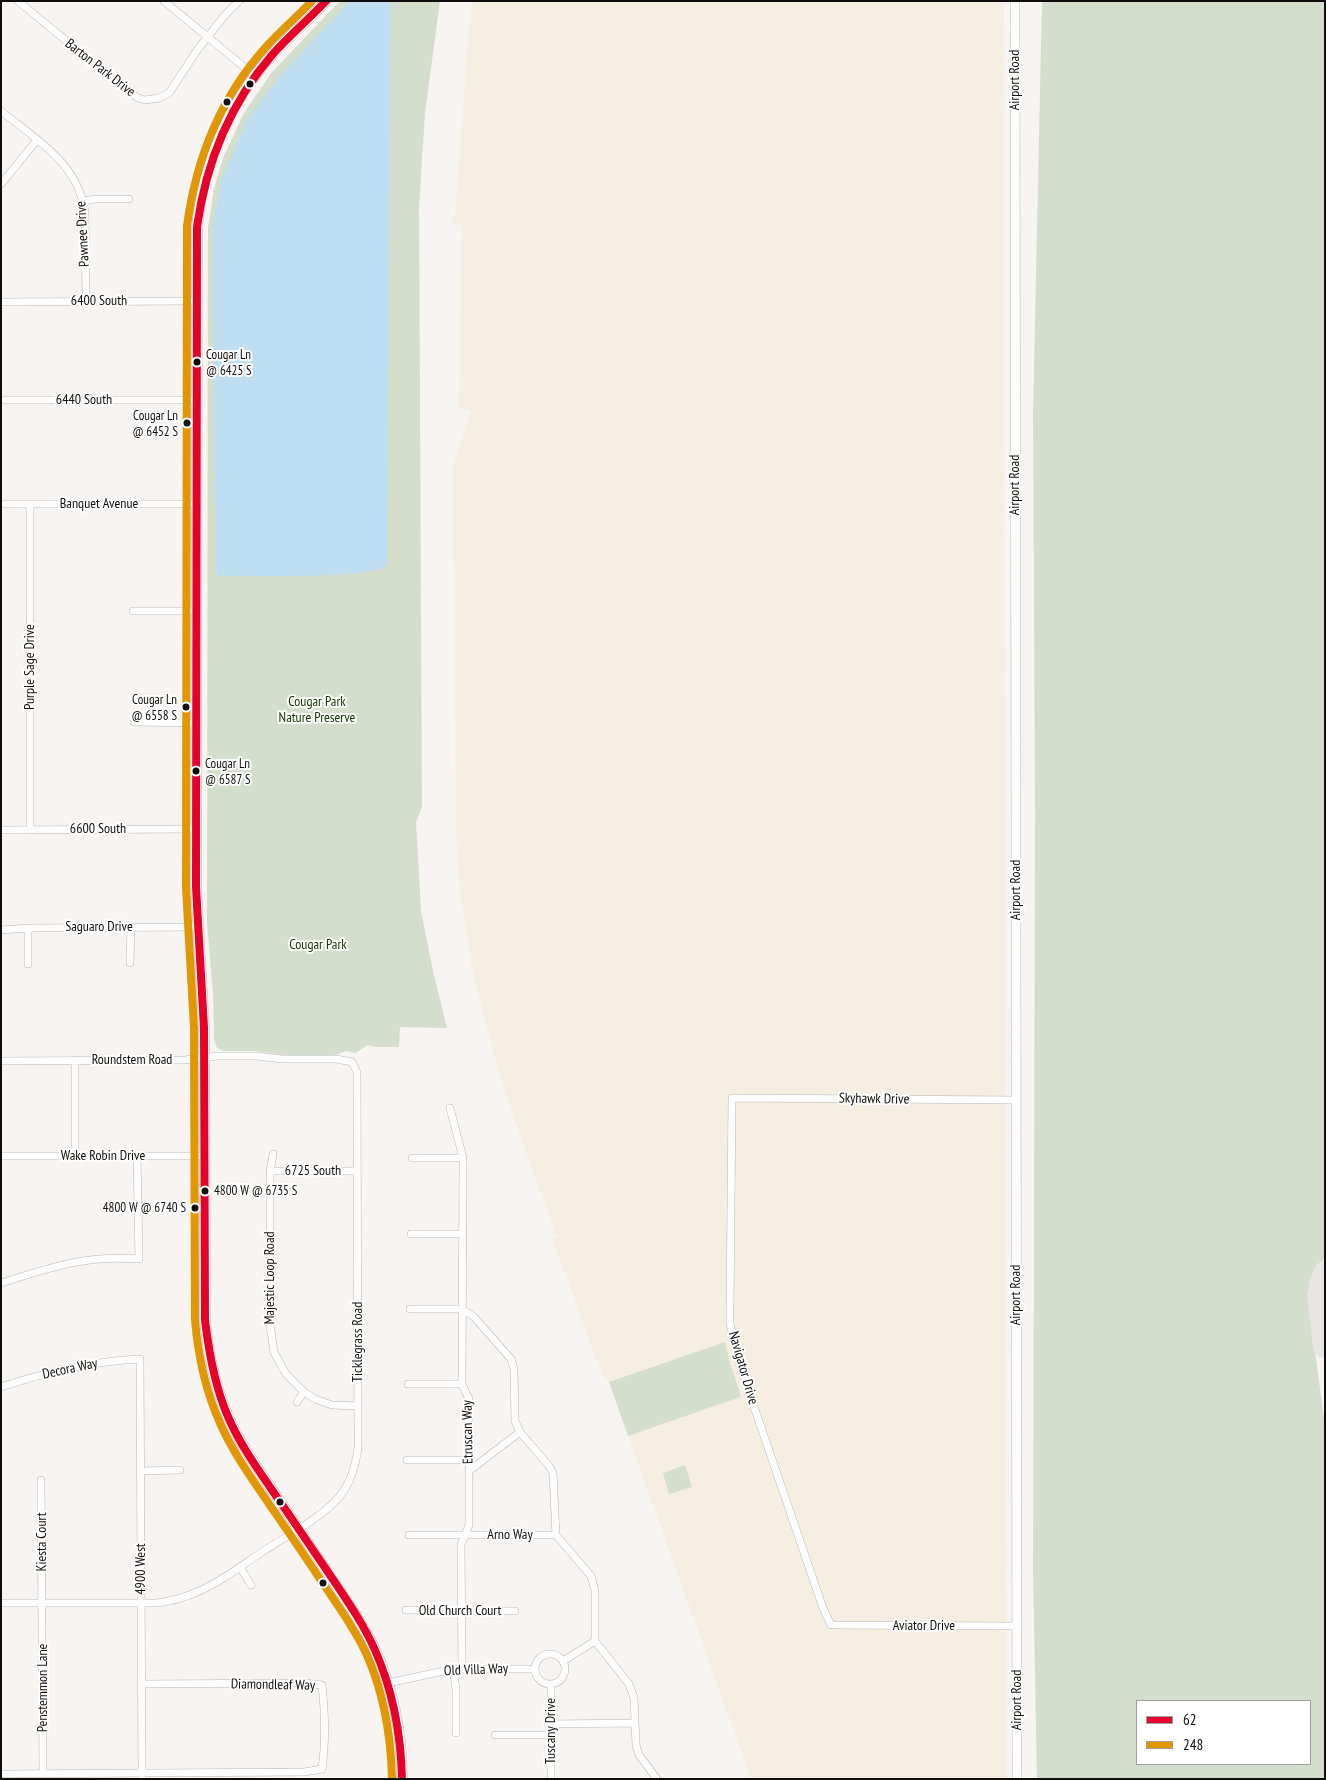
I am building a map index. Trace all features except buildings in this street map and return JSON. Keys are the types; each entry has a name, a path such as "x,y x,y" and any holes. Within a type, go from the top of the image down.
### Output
{"main road":[{"path":"326,1 279,48 255,76 225,124 213,151 204,182 197,227 196,829 197,927 203,1000 205,1320 212,1370 236,1433 362,1625 376,1651 388,1683 398,1732 402,1779"}],"street":[{"name":"Barton Park Drive","path":"18,1 119,84 138,98 145,100 159,98 169,92 208,37 239,1"},
{"path":"164,1 255,76"},
{"name":"Airport Road","path":"1015,1 1017,1779"},
{"name":"Pawnee Drive","path":"1,111 56,155 68,168 77,184 83,201 85,219 86,301"},
{"path":"1,184 37,140"},
{"path":"83,201 129,199"},
{"name":"6400 South","path":"1,302 196,301"},
{"name":"6440 South","path":"1,400 196,400"},
{"name":"Banquet Avenue","path":"1,504 196,504"},
{"name":"Purple Sage Drive","path":"30,504 30,830"},
{"path":"133,611 196,611"},
{"path":"134,722 196,723"},
{"name":"6600 South","path":"1,830 196,829"},
{"path":"130,927 130,963"},
{"name":"Saguaro Drive","path":"1,930 28,928 197,927"},
{"path":"28,928 28,964"},
{"name":"Roundstem Road","path":"1,1060 185,1060 256,1056 282,1060 336,1060 352,1062"},
{"path":"75,1060 75,1156"},
{"name":"Ticklegrass Road","path":"1,1603 141,1603 167,1601 188,1596 208,1588 298,1528 334,1502 350,1481 357,1455 358,1406 357,1072 352,1062"},
{"name":"Skyhawk Drive","path":"732,1098 1016,1100"},
{"name":"Navigator Drive","path":"732,1098 730,1323 738,1360 751,1401 823,1608 832,1625"},
{"name":"Etruscan Way","path":"450,1108 463,1158 462,1384 470,1398 469,1525 461,1545 460,1611 462,1668"},
{"name":"Majestic Loop Road","path":"273,1154 270,1171 270,1325 272,1343 281,1367 291,1381 304,1392 332,1405 358,1406"},
{"name":"Wake Robin Drive","path":"1,1156 204,1156"},
{"path":"1,1283 71,1262 103,1258 139,1259 137,1156"},
{"path":"412,1158 463,1158"},
{"name":"6725 South","path":"270,1171 357,1171"},
{"path":"411,1234 462,1234"},
{"path":"410,1309 462,1309 474,1317 513,1363 514,1421 520,1432 553,1473 556,1535 594,1582 595,1641 628,1684 634,1698 634,1724 639,1755 657,1779"},
{"name":"Decora Way","path":"1,1387 57,1370 95,1363 140,1359"},
{"name":"4900 West","path":"140,1359 142,1776"},
{"path":"408,1384 462,1384"},
{"path":"297,1402 304,1392"},
{"path":"469,1471 520,1432"},
{"path":"407,1460 469,1460"},
{"path":"140,1471 180,1470"},
{"name":"Kiesta Court","path":"41,1480 42,1603"},
{"name":"Arno Way","path":"409,1535 556,1535"},
{"path":"240,1567 252,1585"},
{"name":"Penstemmon Lane","path":"42,1603 43,1773"},
{"name":"Old Church Court","path":"406,1610 515,1611"},
{"name":"Aviator Drive","path":"832,1625 1016,1626"},
{"path":"563,1661 595,1641"},
{"path":"546,1655 555,1655 563,1661 565,1665 564,1674 559,1681 551,1684 538,1678 536,1669 538,1660 546,1655"},
{"name":"Old Villa Way","path":"388,1683 462,1668 536,1669"},
{"path":"452,1669 456,1690 456,1733"},
{"name":"Diamondleaf Way","path":"141,1684 322,1685 324,1702 322,1769 304,1772 142,1776"},
{"name":"Tuscany Drive","path":"551,1684 551,1779"},
{"path":"551,1724 634,1724"},
{"path":"495,1735 551,1735"},
{"path":"1,1774 43,1773 142,1776"}],"shaded area":[{"path":"473,1 1004,1 1006,1779 751,1779 609,1382 603,1377 552,1238 557,1238 504,1090 472,967 460,893 456,828 453,463 471,410 459,408 462,225 452,224 452,218 455,216 469,28"}],"green space":[{"name":"Cougar Park","path":"340,1 440,1 425,113 419,208 422,807 416,822 421,911 447,1028 400,1027 399,1047 367,1045 356,1053 346,1051 335,1055 283,1055 256,1051 224,1051 217,1048 214,1039 213,995 207,922 208,228 214,189 223,158 244,113 272,72"},
{"path":"1042,1 1325,1 1325,1258 1312,1276 1308,1298 1325,1426 1325,1779 1037,1779 1033,1571 1035,814 1033,414"},
{"path":"725,1342 740,1397 628,1436 609,1382"},
{"path":"685,1465 692,1487 669,1494 663,1473"}],"water":[{"path":"350,1 391,1 387,565 377,570 334,575 218,576 216,570 213,226 221,181 246,122 279,77"}],"taxiway":[{"path":"1325,1273 1319,1296 1325,1346"}],"transit line":[{"name":"248","path":"312,1 271,41 250,67 223,108 204,153 191,201 187,226 186,887 194,1028 195,1320 200,1359 206,1385 225,1434 250,1476 344,1615 366,1653 382,1699 388,1730 392,1779"},
{"name":"62","path":"326,1 272,55 243,94 213,157 206,180 197,227 196,887 204,1028 205,1320 216,1383 234,1430 259,1471 354,1611 375,1650 387,1681 395,1713 402,1779"}],"place":[{"name":"Cougar Ln @ 6425 S","path":"197,362"},
{"name":"Cougar Ln @ 6452 S","path":"187,423"},
{"name":"Cougar Ln @ 6558 S","path":"186,707"},
{"name":"Cougar Ln @ 6587 S","path":"196,771"},
{"name":"4800 W @ 6735 S","path":"205,1191"},
{"name":"4800 W @ 6740 S","path":"195,1208"}],"park label":[{"name":"Cougar Park Nature Preserve","path":"317,710"}]}
